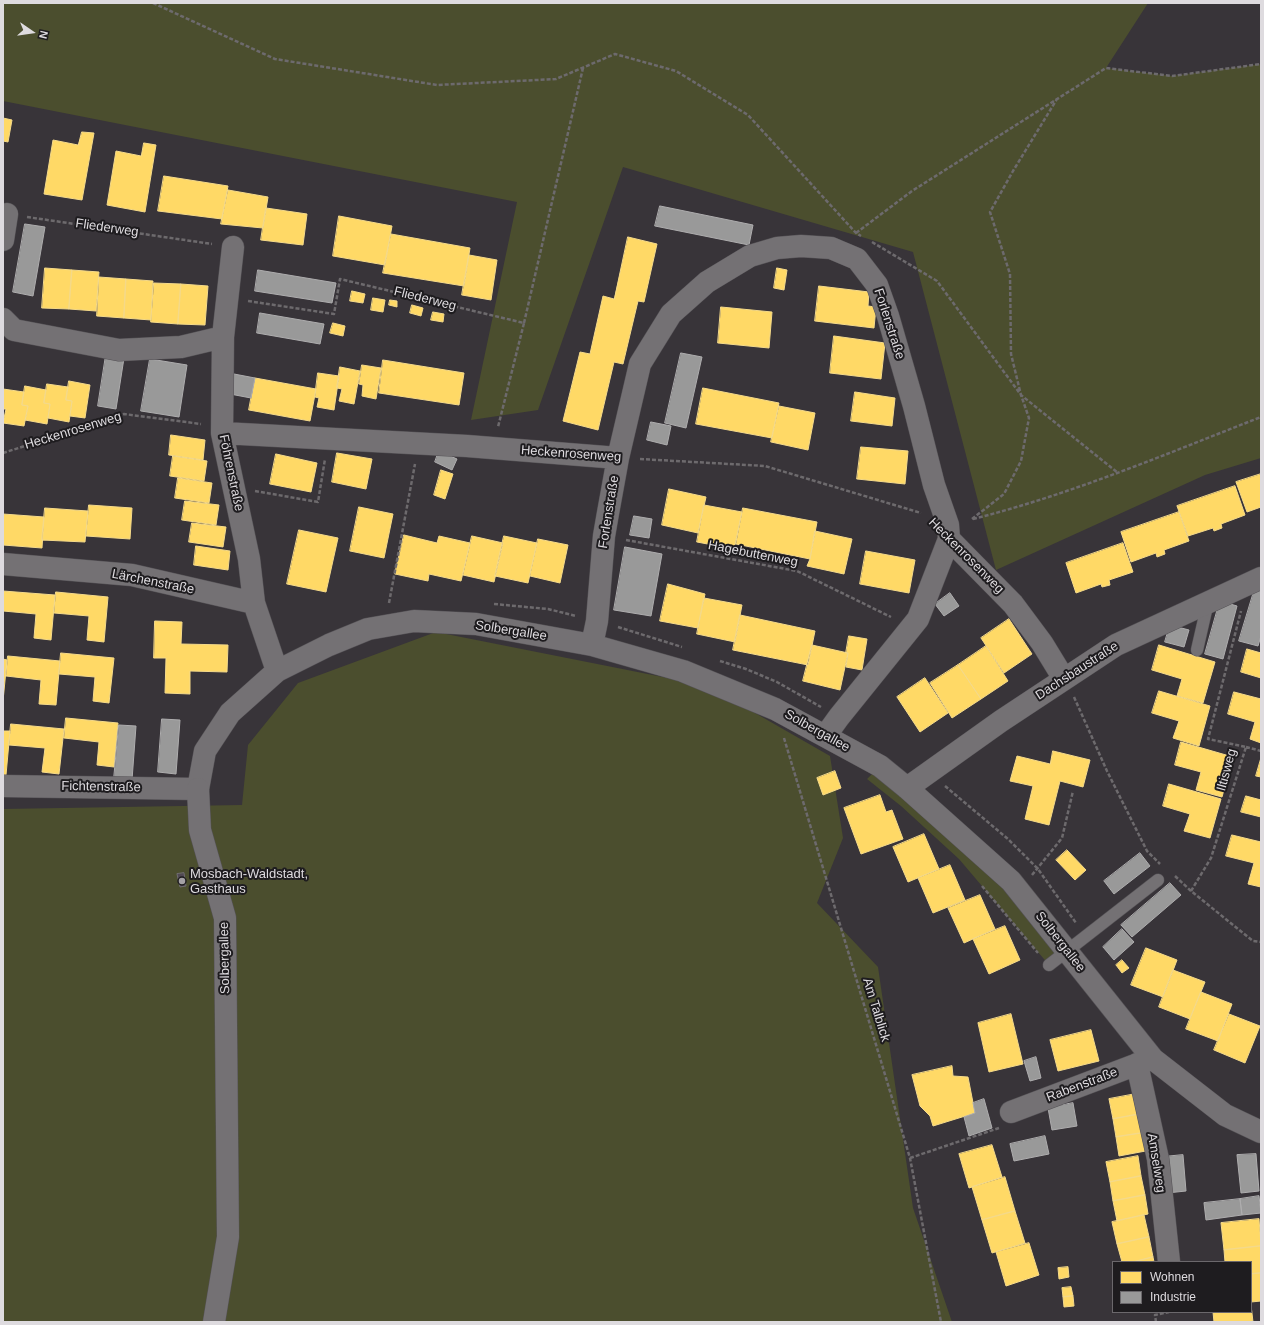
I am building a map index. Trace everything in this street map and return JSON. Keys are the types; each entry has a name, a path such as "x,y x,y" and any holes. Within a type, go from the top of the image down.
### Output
{"street":[{"path":"3,240 7,214"},
{"name":"Forlenstraße","path":"592,645 597,621 604,536 618,458 640,364 671,314 707,282 750,256 777,248 801,246 831,248 857,259 877,285 888,316 914,406 934,485 948,532"},
{"name":"Föhrenstraße","path":"233,247 223,337 222,433 249,559 254,603 277,671"},
{"path":"3,319 14,330 119,350 181,347 223,337"},
{"name":"Heckenrosenweg","path":"222,433 493,448 618,458"},
{"path":"826,736 839,717 918,619 948,532"},
{"name":"Heckenrosenweg","path":"948,532 1013,604 1042,642 1064,679"},
{"name":"Lärchenstraße","path":"3,564 132,575 254,603"},
{"name":"Dachsbaustraße","path":"907,788 1001,720 1116,645 1254,581"},
{"name":"Solbergallee","path":"214,1322 228,1237 226,918 200,830 198,789 205,752 230,713 277,671 329,644 368,629 414,621 476,624 592,645 683,671 775,709 880,766 1012,881 1067,952 1145,1062 1225,1115 1261,1132"},
{"name":"Fichtenstraße","path":"3,786 198,789"},
{"name":"Rabenstraße","path":"1011,1112 1145,1062"},
{"name":"Amselweg","path":"1145,1062 1158,1159 1169,1261"}],"lane":[{"path":"1197,650 1208,602"},
{"path":"1049,965 1158,880"}],"path":[{"path":"153,3 275,58 437,85 556,79 615,54 676,71 748,115 856,233 863,237"},
{"path":"856,233 912,191 1106,68 1172,76 1261,64"},
{"path":"493,448 524,323 583,68"},
{"path":"948,532 972,519 1004,494 1021,461 1029,418 1021,395 1011,354 1010,274 990,212 1057,99"},
{"name":"Fliederweg","path":"7,214 233,247"},
{"path":"869,241 937,281 1021,395 1118,473"},
{"name":"Fliederweg","path":"228,298 334,314 340,279 524,323"},
{"name":"Heckenrosenweg","path":"3,453 124,414 202,424 222,433"},
{"path":"972,519 1016,508 1118,473 1261,417"},
{"path":"233,487 318,502 329,439"},
{"path":"389,603 419,444"},
{"name":"Heckenrosenweg","path":"618,458 765,466 924,514"},
{"name":"Hagebuttenweg","path":"604,536 797,571 911,628"},
{"name":"Iltisweg","path":"1191,891 1211,858 1246,747 1208,739 1254,581"},
{"path":"1064,679 1076,701 1107,771 1147,851 1163,866"},
{"name":"Am Talblick","path":"775,709 910,1158 941,1322"},
{"path":"1246,747 1261,751"},
{"path":"1018,890 1038,869 1062,838 1073,791"},
{"path":"1174,876 1253,940 1261,942"},
{"path":"910,1158 1013,1124 1011,1112"},
{"path":"1156,1322 1156,1315 1165,1313"}],"green space":[{"path":"3,3 1148,3 1106,68 1172,76 1261,64 1261,458 1205,475 996,570 913,252 623,167 538,410 471,420 517,202 3,101"},
{"path":"436,632 708,686 830,756 843,838 817,903 878,967 913,1208 952,1322 3,1322 3,809 242,805 248,745 298,683"},
{"path":"880,766 1067,952 1049,965 959,859 901,806 867,779"}],"building: Wohnen":[{"path":"3,118 12,120 8,142 3,141"},
{"path":"82,132 94,133 82,200 44,194 53,140 78,145"},
{"path":"144,143 156,145 145,212 107,205 116,151 141,156"},
{"path":"164,176 228,186 222,219 158,211"},
{"path":"228,190 268,197 263,228 221,224"},
{"path":"266,208 307,214 303,245 261,240"},
{"path":"339,216 392,226 385,265 333,256"},
{"path":"391,234 470,248 464,286 383,273"},
{"path":"628,237 657,244 644,302 638,301 623,364 614,362 598,430 563,421 580,352 590,354 603,296 614,299"},
{"path":"469,255 497,260 491,300 462,295"},
{"path":"45,268 72,270 69,309 42,308"},
{"path":"777,268 787,270 784,290 774,288"},
{"path":"72,270 99,272 96,311 69,309"},
{"path":"99,277 126,279 124,318 97,316"},
{"path":"126,279 153,281 151,320 124,318"},
{"path":"154,283 181,284 178,324 151,322"},
{"path":"181,284 208,286 205,325 178,324"},
{"path":"819,286 869,292 868,306 876,307 874,328 815,321"},
{"path":"352,291 365,294 363,303 350,301"},
{"path":"373,298 385,300 383,312 371,310"},
{"path":"390,300 397,301 397,307 389,305"},
{"path":"412,305 423,308 421,316 410,313"},
{"path":"721,307 772,312 769,348 718,343"},
{"path":"433,312 444,314 443,322 431,320"},
{"path":"333,323 345,326 343,336 330,333"},
{"path":"834,336 885,343 881,379 830,373"},
{"path":"383,360 464,373 459,405 379,393"},
{"path":"362,365 381,368 376,399 362,396 363,385 359,384"},
{"path":"340,367 360,371 354,404 339,401 342,389 337,388"},
{"path":"318,373 339,376 334,410 317,407 319,398 315,397"},
{"path":"255,378 316,389 310,421 249,410"},
{"path":"69,381 90,385 85,418 70,416 72,401 66,400"},
{"path":"47,384 68,387 66,400 72,401 69,422 48,418 50,404 44,403"},
{"path":"25,386 46,390 44,403 50,404 47,424 25,420 28,406 22,405"},
{"path":"703,388 779,403 772,438 696,424"},
{"path":"3,389 24,392 22,405 28,406 24,426 3,423 6,409 3,409"},
{"path":"855,392 895,398 892,426 851,421"},
{"path":"779,406 815,413 808,450 771,442"},
{"path":"171,435 205,440 203,460 169,455"},
{"path":"861,447 908,451 905,484 857,479"},
{"path":"337,453 372,459 366,489 332,482"},
{"path":"276,454 317,463 311,492 270,484"},
{"path":"173,456 207,461 204,481 170,476"},
{"path":"441,470 453,474 445,499 434,495"},
{"path":"1261,474 1261,507 1247,512 1236,482"},
{"path":"178,478 212,483 209,503 175,498"},
{"path":"1235,486 1245,515 1221,524 1222,528 1214,531 1213,528 1188,536 1177,506"},
{"path":"669,489 706,497 698,533 662,525"},
{"path":"185,501 219,505 216,525 182,520"},
{"path":"89,505 132,508 130,539 86,536"},
{"path":"704,505 742,512 734,549 697,542"},
{"path":"359,507 393,514 384,558 350,551"},
{"path":"45,508 88,511 85,542 42,540"},
{"path":"743,508 817,522 810,559 736,544"},
{"path":"1179,512 1189,541 1164,550 1165,554 1157,557 1156,553 1131,562 1121,532"},
{"path":"3,514 44,517 42,548 3,545"},
{"path":"192,523 226,527 223,547 189,542"},
{"path":"299,530 338,538 326,592 287,584"},
{"path":"815,531 852,539 844,574 807,566 810,559"},
{"path":"404,535 437,543 439,536 470,543 461,581 429,574 428,581 395,574"},
{"path":"472,536 503,543 494,582 463,575"},
{"path":"504,536 537,543 528,583 495,576"},
{"path":"538,539 568,545 560,583 530,576"},
{"path":"1123,543 1133,572 1109,580 1110,585 1102,587 1101,584 1076,593 1066,563"},
{"path":"196,546 230,551 228,570 194,565"},
{"path":"866,551 915,560 909,593 860,584"},
{"path":"668,584 705,594 698,628 660,621"},
{"path":"3,591 55,595 51,640 34,638 36,614 3,611"},
{"path":"56,592 108,597 104,642 87,640 89,616 54,613"},
{"path":"704,598 742,605 735,642 697,634"},
{"path":"740,615 815,631 808,665 733,650"},
{"path":"1009,619 1032,654 1004,673 981,638"},
{"path":"155,621 182,622 181,644 228,645 227,672 190,671 190,694 165,693 166,658 154,658"},
{"path":"849,636 867,639 862,670 846,667 848,653 846,653"},
{"path":"812,645 848,653 840,690 803,681"},
{"path":"1159,645 1215,662 1203,703 1177,696 1182,679 1152,670"},
{"path":"986,646 1008,681 981,699 958,665"},
{"path":"1247,649 1261,653 1261,678 1241,672"},
{"path":"61,653 114,658 109,703 93,701 95,677 59,674"},
{"path":"8,656 60,661 56,705 39,704 41,680 6,676"},
{"path":"3,659 7,660 3,701"},
{"path":"958,665 981,699 952,718 930,683"},
{"path":"925,678 948,713 920,732 897,697"},
{"path":"1159,691 1210,706 1199,746 1173,738 1179,721 1152,713"},
{"path":"1234,692 1261,699 1261,743 1250,739 1255,722 1228,714"},
{"path":"66,718 118,723 114,767 97,765 99,742 64,738"},
{"path":"11,724 64,729 59,774 42,772 45,748 9,745"},
{"path":"3,731 10,731 6,775 3,775"},
{"path":"1181,742 1233,757 1222,797 1196,790 1201,772 1175,765"},
{"path":"1053,751 1090,760 1083,787 1060,781 1049,825 1025,819 1033,786 1010,781 1017,756 1050,764"},
{"path":"1261,758 1261,777 1256,776"},
{"path":"835,771 841,788 823,795 817,778"},
{"path":"1169,784 1221,799 1210,838 1184,831 1190,814 1163,806"},
{"path":"880,795 886,812 892,810 903,839 861,854 844,808"},
{"path":"1246,796 1261,800 1261,817 1241,812"},
{"path":"924,834 939,869 908,882 893,847"},
{"path":"1232,835 1261,842 1261,887 1248,884 1254,863 1226,856"},
{"path":"1067,850 1086,870 1075,880 1056,860"},
{"path":"950,865 965,900 933,913 918,878"},
{"path":"980,895 995,929 964,943 948,908"},
{"path":"1005,926 1020,960 989,974 973,939"},
{"path":"1146,948 1177,960 1163,997 1131,985"},
{"path":"1122,960 1129,968 1122,973 1116,965"},
{"path":"1173,970 1205,982 1190,1019 1159,1007"},
{"path":"1201,992 1232,1004 1218,1041 1186,1029"},
{"path":"1011,1014 1023,1064 989,1072 978,1023"},
{"path":"1229,1014 1260,1026 1245,1063 1214,1050"},
{"path":"1091,1030 1099,1061 1058,1071 1050,1040"},
{"path":"952,1066 953,1076 968,1077 975,1113 933,1126 930,1116 920,1106 912,1075"},
{"path":"1141,1093 1145,1113 1113,1119 1109,1099"},
{"path":"1145,1113 1148,1132 1116,1137 1113,1119"},
{"path":"1148,1132 1151,1150 1119,1156 1116,1137"},
{"path":"992,1145 1002,1177 969,1188 959,1154"},
{"path":"1138,1156 1141,1176 1110,1182 1106,1162"},
{"path":"1141,1176 1145,1195 1113,1201 1110,1182"},
{"path":"1005,1177 1015,1211 982,1220 972,1187"},
{"path":"1145,1195 1148,1214 1117,1221 1113,1201"},
{"path":"1015,1211 1025,1243 992,1253 982,1220"},
{"path":"1144,1215 1149,1237 1117,1244 1112,1222"},
{"path":"1259,1219 1261,1246 1224,1250 1221,1223"},
{"path":"1149,1237 1153,1257 1137,1261 1122,1261 1117,1244"},
{"path":"1029,1243 1039,1275 1006,1286 996,1252"},
{"path":"1261,1246 1261,1273 1252,1274 1252,1261 1225,1261 1224,1250"},
{"path":"1153,1257 1154,1261 1137,1261"},
{"path":"1068,1267 1069,1277 1059,1279 1058,1268"},
{"path":"1261,1273 1261,1301 1252,1302 1252,1274"},
{"path":"1071,1287 1073,1296 1063,1297 1062,1288"},
{"path":"1073,1296 1074,1306 1064,1307 1063,1297"},
{"path":"1213,1313 1252,1313 1253,1322 1214,1322"}],"building: Industrie":[{"path":"660,206 753,225 749,245 655,226"},
{"path":"25,224 45,227 33,296 13,292"},
{"path":"258,270 336,283 332,303 255,291"},
{"path":"260,313 324,324 320,344 257,333"},
{"path":"681,353 702,357 686,428 665,423"},
{"path":"106,355 124,358 116,409 98,406"},
{"path":"150,359 187,365 179,417 141,411"},
{"path":"234,374 255,378 251,398 230,394"},
{"path":"651,422 671,426 667,445 647,440"},
{"path":"439,451 457,459 452,470 435,462"},
{"path":"634,516 652,519 649,538 630,535"},
{"path":"625,547 662,554 651,616 614,610"},
{"path":"1255,588 1261,590 1261,636 1258,646 1239,641"},
{"path":"950,593 959,606 944,616 935,604"},
{"path":"1220,601 1237,606 1223,659 1205,654"},
{"path":"1170,625 1189,630 1184,647 1165,642"},
{"path":"162,719 180,720 176,774 158,772"},
{"path":"119,725 136,726 132,780 114,779"},
{"path":"1140,853 1150,866 1114,894 1104,881"},
{"path":"1170,883 1181,895 1132,937 1121,925"},
{"path":"1122,929 1134,942 1114,960 1103,947"},
{"path":"1036,1057 1041,1078 1030,1081 1024,1061"},
{"path":"984,1099 992,1128 969,1136 964,1117 975,1113 973,1103"},
{"path":"1073,1103 1077,1126 1052,1130 1048,1108"},
{"path":"1045,1136 1049,1154 1014,1161 1010,1144"},
{"path":"1256,1154 1259,1191 1241,1193 1237,1155"},
{"path":"1183,1155 1186,1191 1167,1193 1163,1157"},
{"path":"1259,1196 1261,1213 1242,1215 1240,1199"},
{"path":"1240,1199 1242,1215 1206,1220 1204,1203"}],"building: Sonstige":[{"path":"184,873 186,886 180,887 177,874"}],"place":[{"name":"Mosbach-Waldstadt, Gasthaus","path":"182,881"}]}
